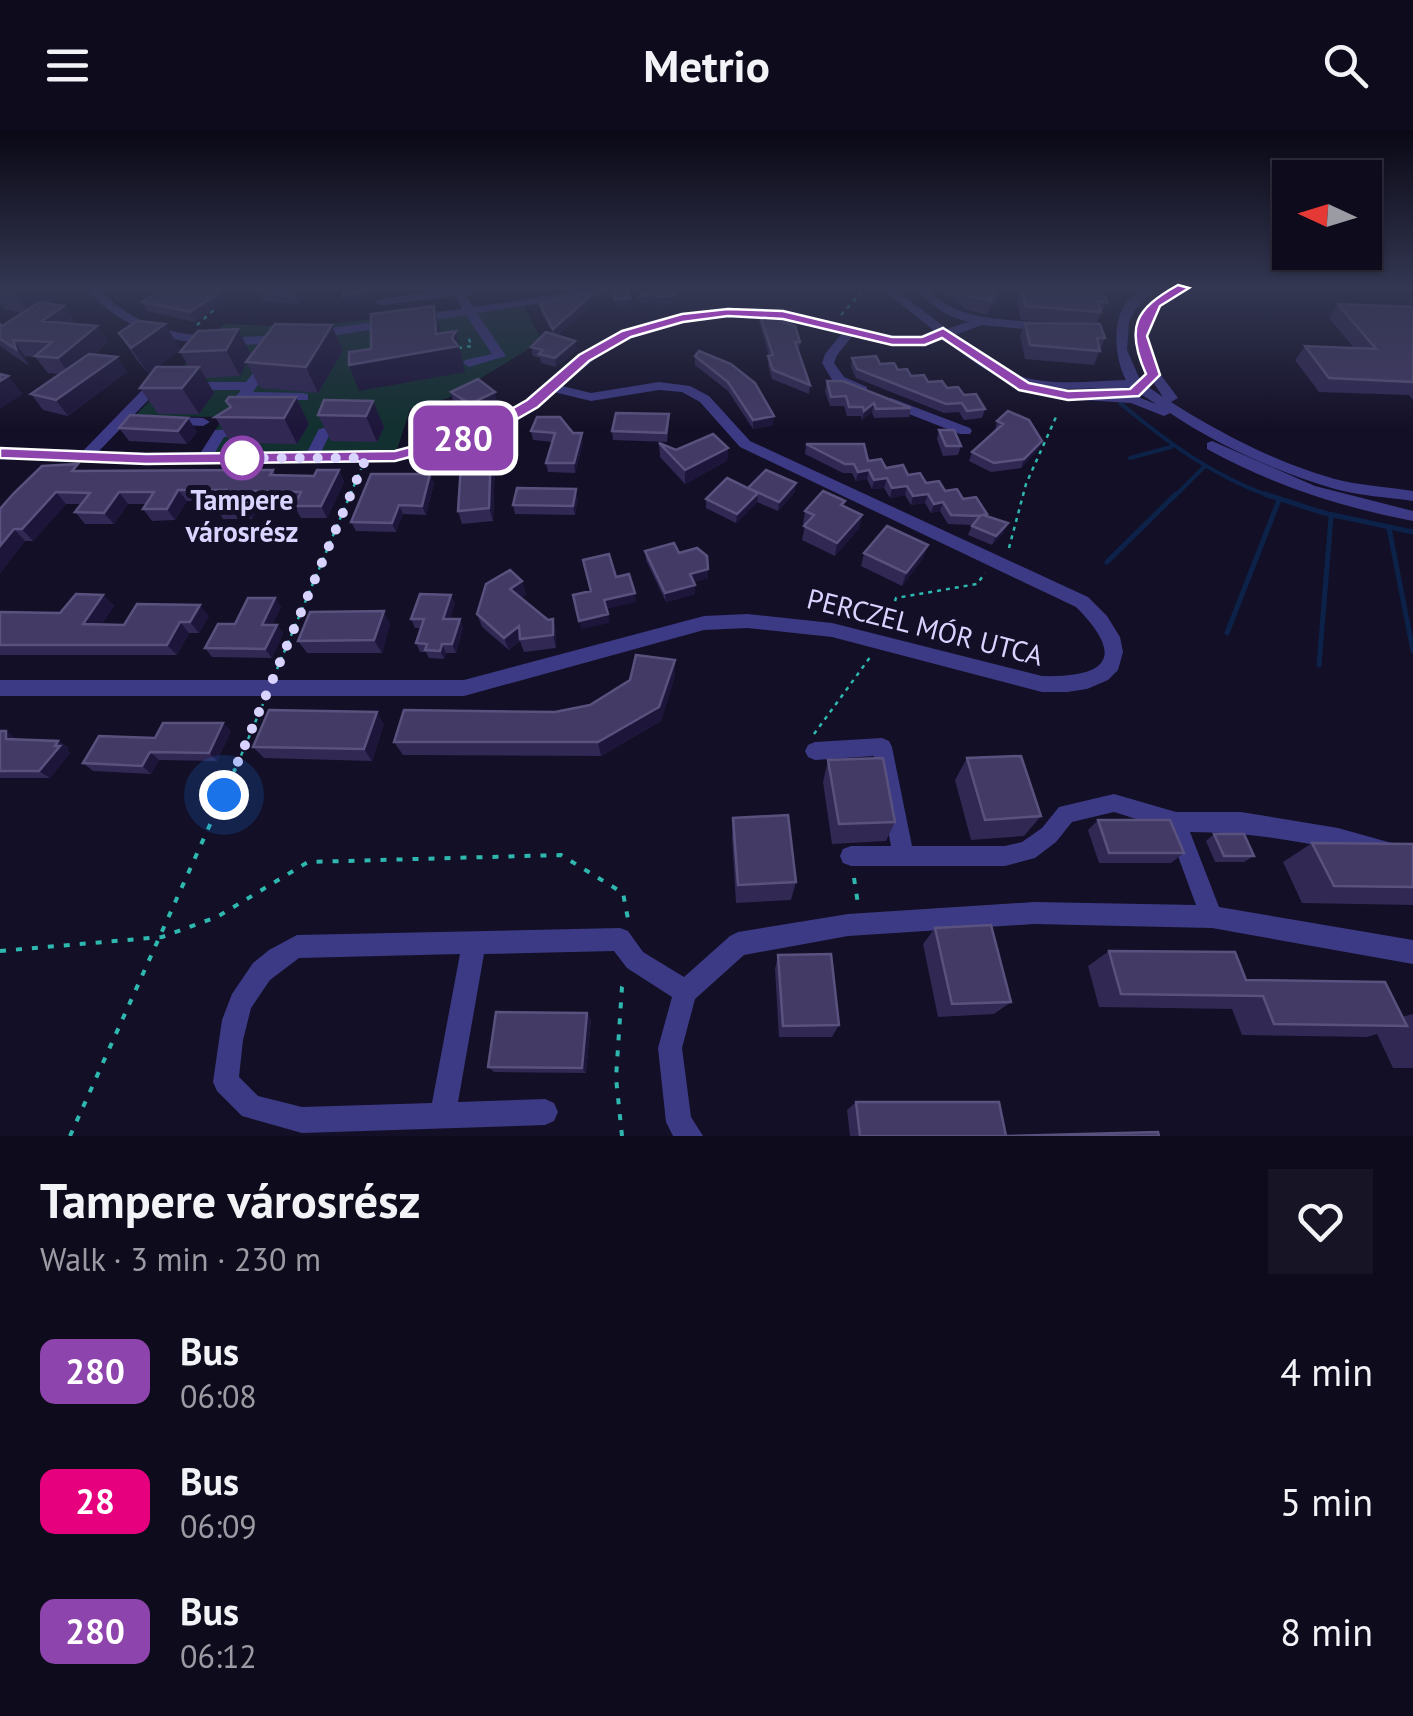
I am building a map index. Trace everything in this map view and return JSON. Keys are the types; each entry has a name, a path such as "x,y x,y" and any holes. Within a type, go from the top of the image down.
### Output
{"street":[{"path":"178,335 239,344 305,335"},
{"path":"469,363 500,356 482,335"},
{"path":"0,453 59,458 395,456 477,433 532,404 607,342 625,335"},
{"path":"847,335 830,354 828,363 839,380 965,431"},
{"path":"870,335 907,342 925,341 937,335"},
{"path":"947,335 1024,387 1068,395 1133,398 1164,412 1230,456 1289,484 1354,505 1413,516"},
{"path":"1120,335 1124,364 1164,412"},
{"path":"1140,335 1143,384"},
{"path":"284,338 243,396 303,397"},
{"path":"1010,377 1053,385 1143,384 1192,423 1238,446 1340,485 1413,496"},
{"name":"PERCZEL MÓR UTCA","path":"0,688 464,688 704,623 736,619 787,622 852,633 1042,684 1072,687 1094,681 1109,670 1114,654 1112,636 1101,618 1058,587 745,444 694,391 667,384 586,397 553,387"},
{"path":"1068,395 1143,384"},
{"path":"84,458 155,386 250,386"},
{"path":"456,410 477,433"},
{"path":"121,421 138,421"},
{"path":"154,421 203,422"},
{"path":"311,458 324,432"},
{"path":"204,458 220,433 235,433"},
{"path":"44,471 59,458"},
{"path":"815,751 882,747 904,856"},
{"path":"850,856 1005,856 1028,851 1049,835 1066,814 1114,802 1176,822 1260,826 1338,838 1413,859"},
{"path":"1176,822 1212,917"},
{"path":"690,1136 679,1122 670,1048 685,992 738,944 861,924 1034,913 1212,917 1413,952"},
{"path":"546,1112 302,1120 251,1107 226,1082 230,1034 251,980 276,957 297,947 620,939 635,960 685,992"},
{"path":"443,1116 474,944"}],"path":[{"path":"192,339 195,335"},
{"path":"447,350 472,346 469,335"},
{"path":"998,561 1008,548 1026,484 1056,417"},
{"path":"70,1136 162,937 366,458"},
{"path":"0,951 162,937 217,917 308,862 561,854 623,894 629,926"},
{"path":"850,856 861,924"},
{"path":"622,1136 616,1078 622,988 635,960"}],"green space":[{"path":"213,335 539,335 542,341 448,398 410,409 395,456 197,458 224,417 135,416"}],"building":[{"path":"0,335 86,335 58,358 35,356 52,342 13,340 16,349 0,339"},
{"path":"121,335 149,335 131,348"},
{"path":"195,335 235,335 226,350 180,352"},
{"path":"267,335 326,335 306,367 246,362"},
{"path":"371,335 454,335 458,346 349,365 349,352 371,349"},
{"path":"543,335 575,341 555,358 539,354 543,350 531,347"},
{"path":"766,335 798,335 800,342 795,342 810,385 773,370 768,356 773,355"},
{"path":"1028,335 1104,335 1105,338 1097,338 1100,351 1030,345"},
{"path":"1364,335 1413,335 1413,382 1329,378 1305,346 1376,349"},
{"path":"699,351 731,364 755,383 774,416 753,420 728,382 695,356"},
{"path":"89,354 117,357 56,400 31,394"},
{"path":"876,356 880,364 894,363 898,370 907,369 911,376 924,375 928,382 942,381 947,388 958,387 964,395 976,394 985,409 967,411 962,403 946,404 857,369 852,358"},
{"path":"156,367 199,367 182,388 140,388"},
{"path":"478,379 495,392 470,404 451,392"},
{"path":"827,381 843,381 911,408 876,409 874,403 864,411 863,407 849,407 846,396 831,397"},
{"path":"229,397 296,397 284,418 215,417 231,407 226,401"},
{"path":"324,400 373,401 366,416 318,415"},
{"path":"1008,411 1029,420 1042,441 1024,459 994,463 972,452 1003,424 997,421"},
{"path":"616,413 669,414 666,433 612,431"},
{"path":"130,415 188,418 178,431 119,428"},
{"path":"537,417 560,417 573,433 582,433 574,463 546,463 555,433 531,431"},
{"path":"939,430 954,430 961,446 946,446"},
{"path":"713,434 728,448 685,470 659,443 676,450"},
{"path":"806,444 864,444 868,461 881,459 886,468 903,465 908,475 920,473 926,483 939,481 945,491 957,489 963,499 976,497 987,514 983,515 1008,523 996,536 972,526 980,516 951,515 943,502 934,504 928,494 913,496 907,486 892,488 887,478 874,480 869,470 858,472 854,464 845,464"},
{"path":"491,447 489,508 458,511 462,449"},
{"path":"78,464 72,471 273,470 270,475 314,476 317,470 339,470 321,506 294,506 301,492 254,491 245,508 216,508 226,490 178,490 167,509 143,509 154,492 119,492 104,513 75,512 90,493 56,492 22,529 14,529 0,546 0,509 14,493 42,466"},
{"path":"766,470 796,483 779,502 748,488"},
{"path":"371,474 430,474 422,506 399,505 392,523 351,522"},
{"path":"727,478 758,493 737,514 706,499"},
{"path":"517,488 576,489 573,506 513,505"},
{"path":"823,491 845,501 841,505 862,515 837,543 804,526 814,515 805,511"},
{"path":"887,526 928,545 906,573 864,553"},
{"path":"674,543 679,553 697,548 707,556 708,569 690,574 695,585 665,593 645,551"},
{"path":"609,554 616,577 629,574 635,593 604,600 608,614 579,621 573,595 591,591 583,560"},
{"path":"510,570 522,581 510,589 548,620 553,619 553,635 520,639 519,626 504,638 477,614 486,584"},
{"path":"76,594 103,595 83,624 124,625 137,604 200,605 190,622 180,622 167,645 0,645 0,612 60,613"},
{"path":"420,594 451,595 443,619 460,619 452,644 442,644 440,651 425,650 427,644 416,643 424,619 411,619"},
{"path":"248,598 275,598 262,625 277,625 265,649 205,648 218,624 235,624"},
{"path":"384,611 374,640 298,641 310,612"},
{"path":"636,655 675,660 659,707 598,742 394,742 404,710 555,712 590,705 630,680"},
{"path":"269,710 377,712 364,749 253,747"},
{"path":"163,723 223,723 209,753 150,752 142,766 83,763 99,736 155,738"},
{"path":"0,731 6,731 6,739 58,741 55,746 60,746 39,771 0,771"},
{"path":"1021,756 1041,816 985,820 967,758"},
{"path":"883,758 895,822 839,824 828,760"},
{"path":"788,815 796,882 738,885 733,818"},
{"path":"1098,820 1170,820 1184,853 1109,853"},
{"path":"1214,834 1244,834 1254,856 1224,856"},
{"path":"1312,843 1413,844 1413,887 1334,886"},
{"path":"991,925 1011,1002 952,1004 935,928"},
{"path":"1109,951 1235,952 1246,980 1385,982 1407,1026 1274,1024 1263,996 1121,994"},
{"path":"831,954 839,1025 783,1026 778,955"},
{"path":"496,1012 587,1013 582,1068 488,1067"},
{"path":"856,1102 999,1102 1006,1136 860,1136"},
{"path":"1158,1132 1159,1136 1006,1136"}],"waterway":[{"path":"1120,403 1192,457 1265,494"},
{"path":"1130,458 1171,447"},
{"path":"1174,497 1205,466"},
{"path":"1107,562 1176,494"},
{"path":"1265,494 1324,513 1413,532"},
{"path":"1265,494 1272,497"},
{"path":"1227,633 1279,500"},
{"path":"1319,665 1331,517"},
{"path":"1389,528 1413,651"}],"bus line":[{"name":"280","path":"0,453 39,458 146,459 395,456 500,423 532,404 584,358 624,335"},
{"name":"280","path":"867,335 907,342 925,341 937,335"},
{"name":"280","path":"947,335 1024,387 1068,395 1141,391 1153,375 1142,351 1140,335"}],"place":[{"name":"Tampere városrész","path":"242,458"}],"route":[{"path":"224,795 366,458 242,458"}]}
